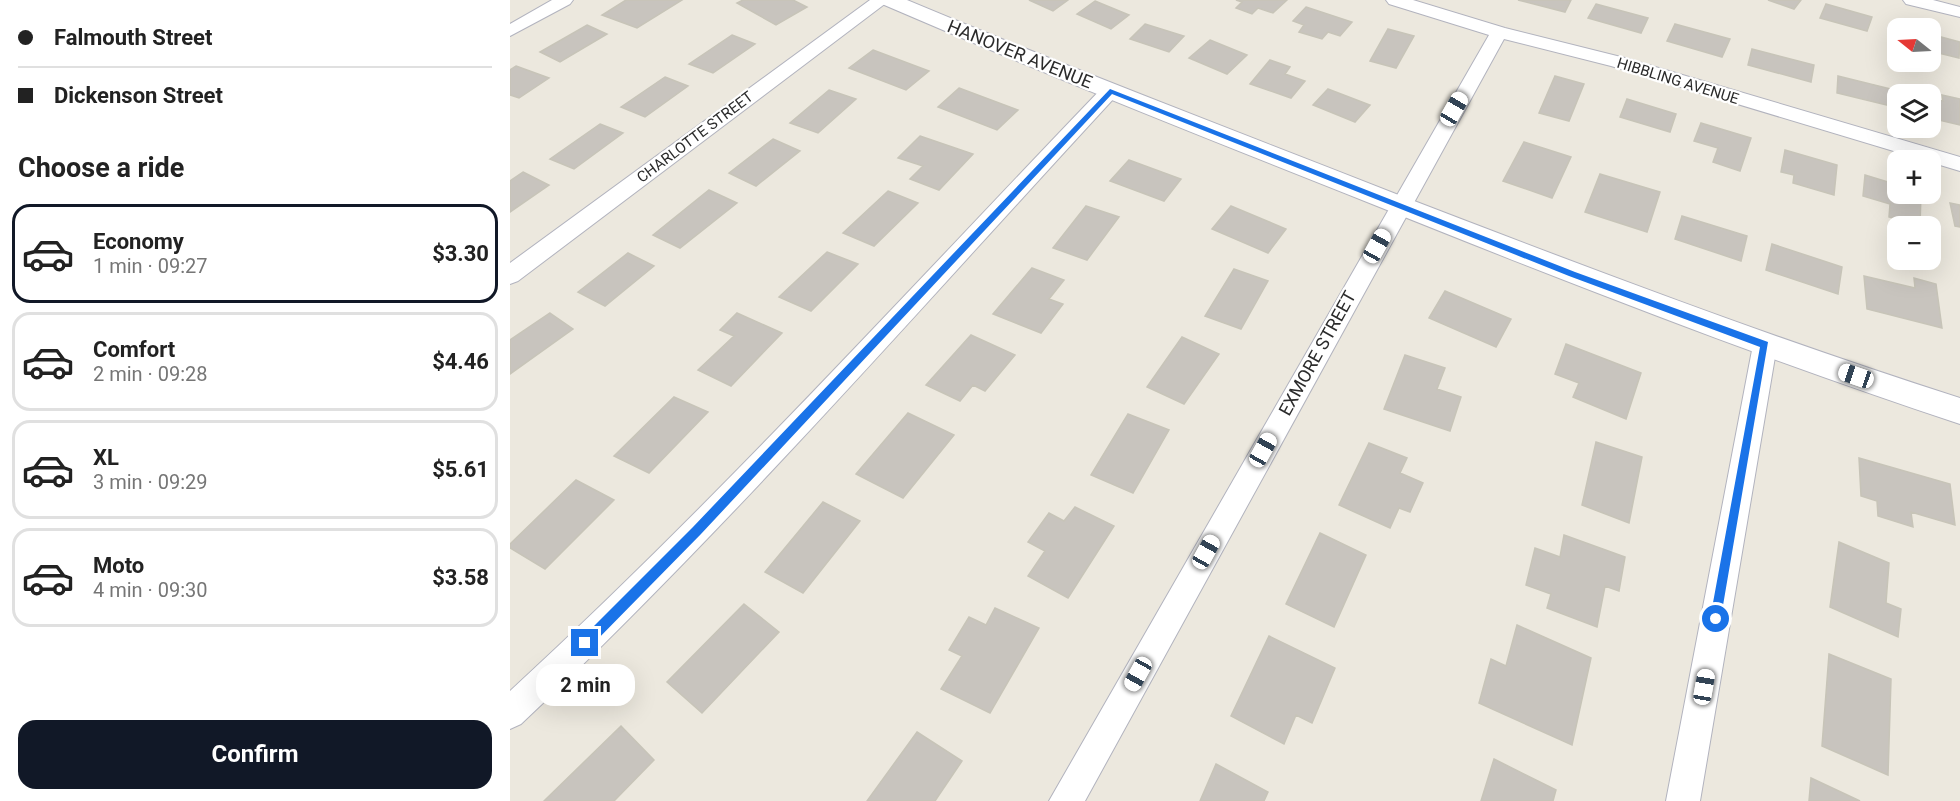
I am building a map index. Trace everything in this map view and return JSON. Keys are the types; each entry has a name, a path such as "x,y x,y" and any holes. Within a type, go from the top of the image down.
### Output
{"street":[{"path":"510,31 564,0"},
{"name":"CHARLOTTE STREET","path":"510,275 880,0"},
{"name":"HANOVER AVENUE","path":"889,0 1110,91 1572,274 1765,345 1960,411"},
{"name":"HIBBLING AVENUE","path":"1395,0 1499,32 1617,62 1960,164"},
{"path":"1912,0 1960,12"},
{"name":"EXMORE STREET","path":"1066,801 1399,205 1499,32"},
{"path":"510,713 602,627 672,556 1110,91"},
{"path":"1683,801 1765,345"}],"building":[{"path":"626,0 682,0 637,28 602,15"},
{"path":"743,0 793,0 807,7 776,25 737,3"},
{"path":"1029,0 1068,0 1053,11"},
{"path":"1236,0 1287,0 1273,13 1258,8 1252,14 1236,8 1242,2"},
{"path":"1518,0 1571,0 1565,12"},
{"path":"1768,0 1801,0 1794,9"},
{"path":"1095,1 1129,15 1111,29 1077,14"},
{"path":"1596,4 1648,18 1641,33 1588,18"},
{"path":"1826,4 1872,17 1867,31 1820,18"},
{"path":"1306,7 1352,22 1340,36 1328,32 1322,39 1299,32 1304,25 1293,21"},
{"path":"1145,24 1184,36 1169,52 1130,39"},
{"path":"1675,24 1730,39 1722,57 1667,41"},
{"path":"587,25 607,34 560,62 540,52"},
{"path":"1388,29 1414,36 1396,68 1370,61"},
{"path":"732,35 755,44 713,73 689,64"},
{"path":"1941,37 1960,42 1959,58 1941,54"},
{"path":"1210,40 1247,55 1227,74 1189,58"},
{"path":"1752,49 1814,65 1811,82 1748,65"},
{"path":"873,50 929,71 906,90 849,68"},
{"path":"1270,60 1290,67 1285,74 1305,81 1291,98 1250,84"},
{"path":"516,66 549,78 519,98 510,95 510,70"},
{"path":"1555,76 1584,84 1569,121 1539,113"},
{"path":"1838,76 1887,88 1887,105 1837,93"},
{"path":"665,77 688,86 645,117 621,107"},
{"path":"959,88 1018,110 997,130 938,107"},
{"path":"1328,89 1370,105 1355,122 1313,105"},
{"path":"829,90 856,99 818,133 790,123"},
{"path":"1942,95 1960,99 1960,125 1941,121 1941,101 1943,101"},
{"path":"1627,99 1676,114 1670,132 1620,117"},
{"path":"1701,123 1751,138 1740,171 1713,162 1718,148 1694,141"},
{"path":"600,124 623,133 574,169 550,159"},
{"path":"920,136 973,154 939,190 910,179 923,166 898,158"},
{"path":"773,139 800,151 756,186 729,173"},
{"path":"1524,142 1571,157 1552,198 1503,181"},
{"path":"1785,150 1837,165 1834,195 1793,183 1794,175 1781,172"},
{"path":"1129,160 1181,179 1164,201 1110,181"},
{"path":"523,172 549,185 510,212 510,181"},
{"path":"1600,174 1660,192 1647,232 1585,212"},
{"path":"1865,175 1887,182 1887,203 1863,196"},
{"path":"709,190 737,203 680,248 653,235"},
{"path":"888,191 918,203 874,246 843,233"},
{"path":"1950,203 1960,205 1960,227 1955,226"},
{"path":"1890,204 1921,204 1920,216 1889,216"},
{"path":"1086,206 1119,217 1087,260 1053,248"},
{"path":"1231,206 1286,229 1268,253 1212,229"},
{"path":"1682,216 1747,236 1741,261 1675,239"},
{"path":"1772,244 1842,267 1838,294 1766,270"},
{"path":"827,252 858,264 811,311 779,297"},
{"path":"628,253 654,266 605,306 578,292"},
{"path":"1032,268 1064,280 1049,299 1063,304 1041,333 993,314"},
{"path":"1234,269 1268,281 1241,329 1205,316"},
{"path":"1864,276 1915,288 1914,278 1936,284 1942,328 1867,309"},
{"path":"1445,291 1511,319 1496,347 1429,318"},
{"path":"550,313 573,329 510,374 510,340"},
{"path":"737,313 782,333 731,386 698,370 734,336 720,330"},
{"path":"971,335 1015,355 985,391 973,385 960,401 926,385"},
{"path":"1182,337 1219,354 1184,404 1147,387"},
{"path":"1566,344 1641,373 1626,419 1573,397 1579,383 1555,374"},
{"path":"1405,355 1445,368 1437,389 1461,397 1450,431 1384,409"},
{"path":"674,397 708,412 649,473 614,456"},
{"path":"908,413 954,435 903,498 856,474"},
{"path":"1128,414 1169,430 1133,493 1091,475"},
{"path":"1596,442 1642,457 1629,523 1582,505"},
{"path":"1369,443 1407,458 1400,473 1423,483 1410,512 1399,508 1390,528 1339,505"},
{"path":"1859,458 1950,484 1955,525 1911,512 1913,527 1878,516 1877,501 1861,496"},
{"path":"576,480 614,500 545,569 510,548 510,544"},
{"path":"823,502 860,521 803,593 765,572"},
{"path":"1075,507 1114,526 1068,598 1028,576 1045,551 1028,542 1049,513 1064,521"},
{"path":"1320,533 1366,555 1334,627 1286,604"},
{"path":"1564,535 1625,557 1619,591 1605,586 1597,627 1547,608 1551,594 1526,585 1535,548 1560,557"},
{"path":"1839,542 1889,563 1886,603 1901,609 1898,637 1830,607"},
{"path":"744,604 779,632 702,713 667,682"},
{"path":"995,608 1039,628 990,713 941,689 962,656 949,650 969,617 986,625"},
{"path":"1517,625 1591,658 1572,745 1479,703 1491,659 1506,666"},
{"path":"1269,636 1335,668 1312,723 1296,715 1284,744 1231,716"},
{"path":"1829,654 1891,679 1888,775 1822,746"},
{"path":"621,726 654,760 614,801 544,801"},
{"path":"917,732 962,761 935,801 867,801"},
{"path":"1494,759 1556,790 1553,801 1481,801"},
{"path":"1216,764 1268,792 1264,801 1200,801"},
{"path":"1811,778 1860,801 1809,801"}],"route":[{"path":"585,643 697,530 1042,166 1110,91 1572,274 1765,345 1716,619"}]}
